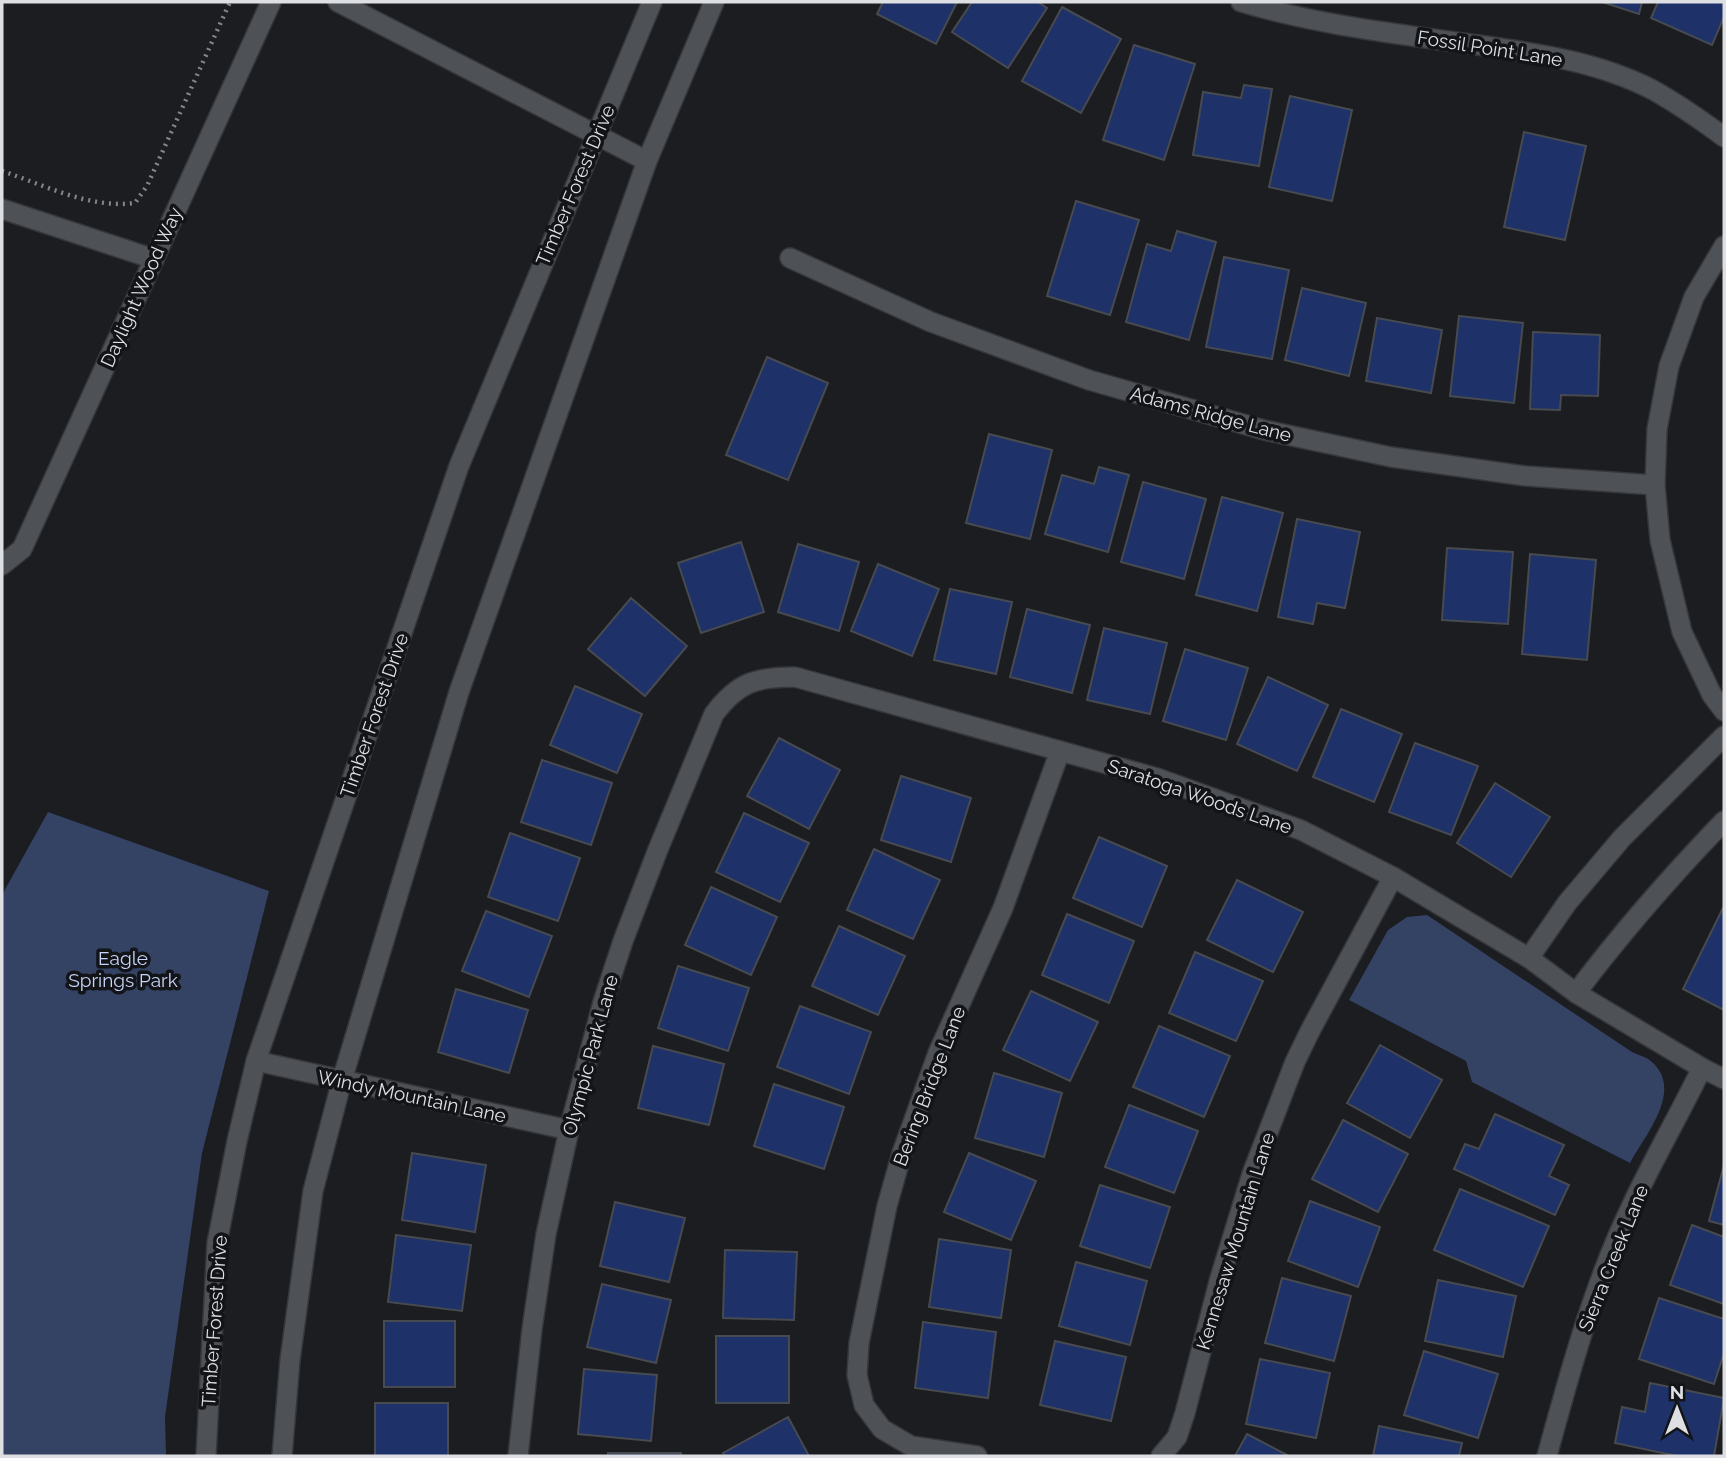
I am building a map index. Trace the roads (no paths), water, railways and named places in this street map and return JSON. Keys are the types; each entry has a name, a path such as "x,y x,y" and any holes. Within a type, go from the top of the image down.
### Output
{"street":[{"name":"Daylight Wood Way","path":"2,565 22,549 271,2"},
{"path":"338,2 647,161"},
{"name":"Timber Forest Drive","path":"206,1456 216,1242 256,1061 458,466 652,2"},
{"path":"282,1456 290,1360 313,1191 342,1080 458,692 647,161 714,2"},
{"name":"Fossil Point Lane","path":"1241,2 1320,22 1561,58 1651,89 1696,116 1724,137"},
{"path":"2,209 154,259"},
{"path":"1724,246 1694,297 1669,366 1657,429 1654,485 1660,540 1682,632 1712,695 1724,711"},
{"name":"Adams Ridge Lane","path":"790,258 931,321 1077,376 1264,430 1404,459 1526,476 1654,485"},
{"name":"Saratoga Woods Lane","path":"747,684 768,677 795,677 1157,778 1301,830 1393,877 1529,958 1576,993 1724,1079"},
{"name":"Olympic Park Lane","path":"518,1456 546,1234 569,1130 603,1002 657,852 714,714 728,696 747,684"},
{"path":"1529,958 1567,903 1622,838 1724,736"},
{"name":"Bering Bridge Lane","path":"977,1456 911,1446 881,1429 864,1405 857,1375 859,1343 887,1206 902,1153 937,1053 1003,908 1060,751"},
{"path":"1576,993 1612,945 1724,821"},
{"name":"Kennesaw Mountain Lane","path":"1161,1456 1177,1437 1220,1278 1252,1174 1295,1062 1393,877"},
{"name":"Windy Mountain Lane","path":"256,1061 569,1130"},
{"name":"Sierra Creek Lane","path":"1547,1456 1573,1361 1600,1282 1631,1207 1702,1068"}],"park label":[{"name":"Eagle Springs Park","path":"123,969"}]}
